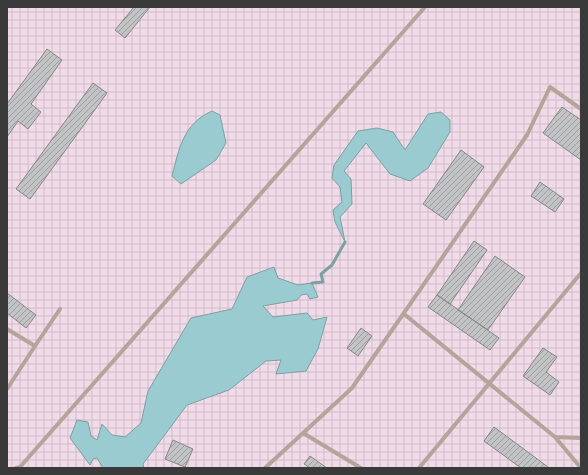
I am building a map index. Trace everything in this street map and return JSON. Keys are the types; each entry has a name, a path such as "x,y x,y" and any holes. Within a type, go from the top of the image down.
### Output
{"lane":[{"path":"16,468 20,467 425,7"},
{"path":"265,468 352,388 527,135 550,88 581,109"},
{"path":"419,468 581,274"},
{"path":"7,389 60,308"},
{"path":"404,314 555,437 581,468"},
{"path":"7,329 35,346"},
{"path":"304,433 361,468"},
{"path":"555,437 581,438"}],"shaded area":[{"path":"7,7 581,7 581,468 7,468"}],"water":[{"path":"212,111 220,115 226,143 216,160 181,184 172,176 180,147 188,130 194,123 202,116"},
{"path":"441,112 450,120 450,132 428,168 410,181 390,174 366,143 344,171 351,179 352,204 340,217 345,242 335,222 333,210 342,202 340,187 332,178 334,165 358,131 377,128 393,132 405,150 428,114"},
{"path":"274,267 278,278 298,285 312,283 318,297 310,299 307,294 301,295 297,300 263,306 273,317 307,313 313,320 327,317 318,349 306,371 276,374 281,360 266,361 229,390 187,405 143,464 144,468 103,468 97,458 93,459 90,465 70,438 77,420 88,422 91,436 97,440 102,424 112,435 125,437 141,423 148,391 191,318 232,309 247,277"}],"building":[{"path":"134,7 150,7 125,38 115,30"},
{"path":"47,49 62,60 31,104 41,112 28,129 18,121 7,137 7,104"},
{"path":"93,83 107,93 30,199 16,189"},
{"path":"562,107 581,120 581,160 543,133"},
{"path":"461,150 484,167 446,220 423,204"},
{"path":"540,182 564,199 555,212 531,196"},
{"path":"474,241 487,250 450,304 437,295"},
{"path":"495,256 525,277 488,330 458,310"},
{"path":"7,293 36,315 26,328 7,313"},
{"path":"437,295 499,338 490,350 428,307"},
{"path":"361,328 372,336 358,356 347,348"},
{"path":"543,348 557,357 546,372 559,382 550,395 523,376"},
{"path":"494,427 548,467 521,468 484,441"},
{"path":"173,440 193,449 185,467 165,459"},
{"path":"310,456 327,468 310,468 304,464"}],"waterway":[{"path":"312,283 323,282 321,274 332,265 345,242"}]}
